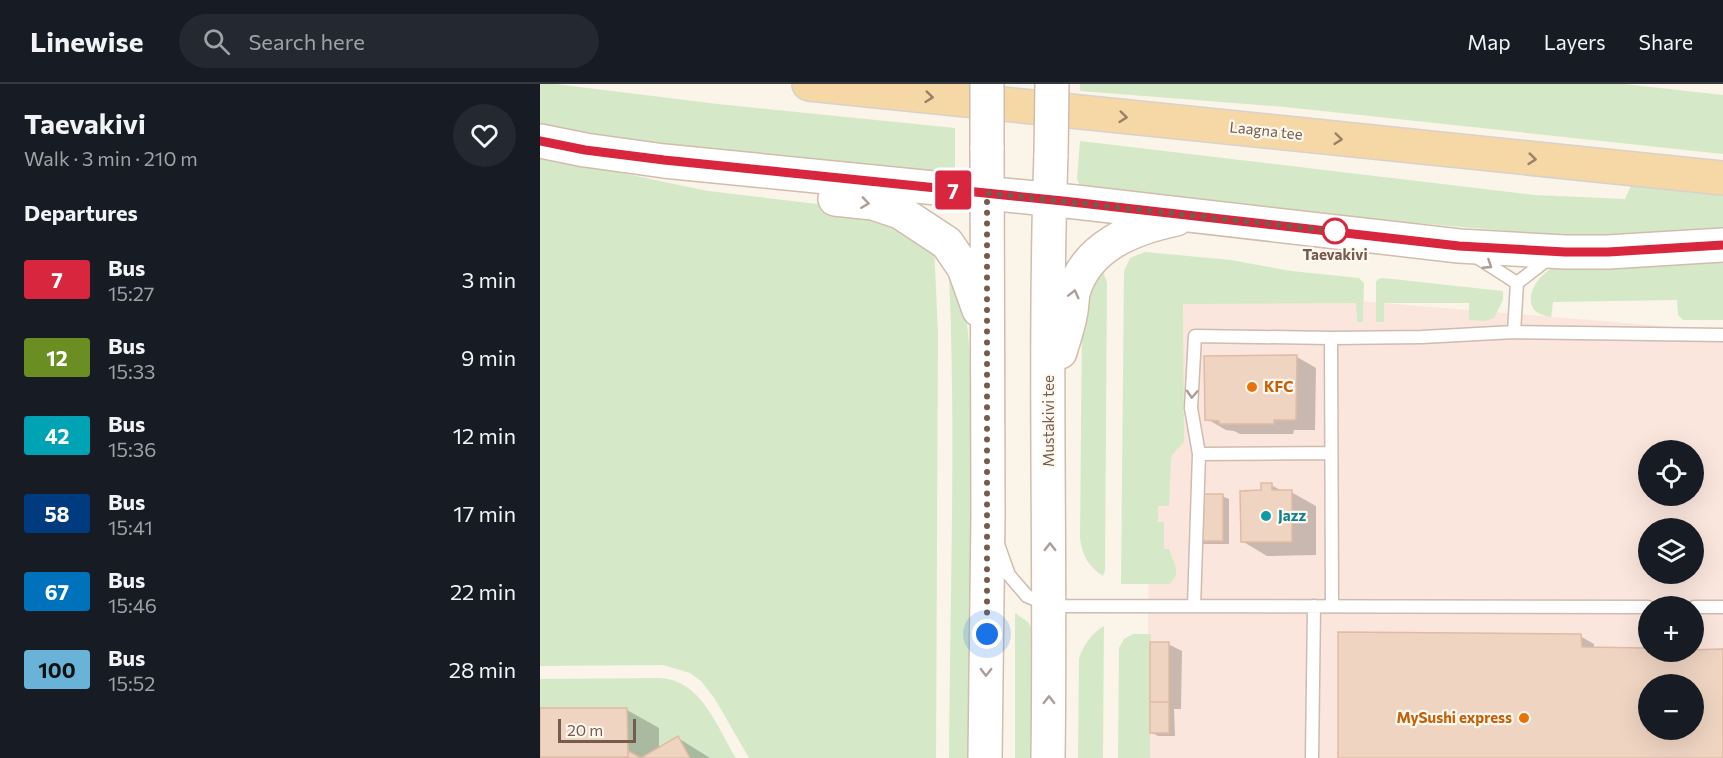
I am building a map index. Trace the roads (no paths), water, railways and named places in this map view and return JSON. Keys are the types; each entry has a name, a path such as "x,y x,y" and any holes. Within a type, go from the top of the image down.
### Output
{"main road":[{"name":"Laagna tee","path":"808,84 1723,178"},
{"path":"986,758 987,84"},
{"name":"Mustakivi tee","path":"1048,758 1049,200 1052,84"},
{"path":"540,141 585,150 664,160 1192,215 1459,246 1608,252 1723,245"},
{"path":"664,160 804,195 873,203 900,212 947,243 964,268 978,302 988,360"},
{"path":"1049,391 1071,312 1073,294 1080,277 1095,254 1117,238 1152,224 1192,215"}],"lane":[{"path":"1459,246 1517,284"},
{"path":"1514,332 1517,284 1544,261 1565,252"},
{"path":"1194,606 1198,454 1191,408 1195,336 1422,337 1514,332 1723,335"},
{"path":"1331,338 1332,606"},
{"path":"1198,454 1331,453"},
{"path":"988,515 1009,575 1027,596 1050,606 1638,607"},
{"path":"1312,758 1314,606"},
{"path":"1704,607 1723,607"}],"place":[{"name":"Taevakivi","path":"1335,231"},
{"name":"KFC","path":"1252,387"},
{"name":"Jazz","path":"1266,516"},
{"name":"MySushi express","path":"1524,718"}]}
